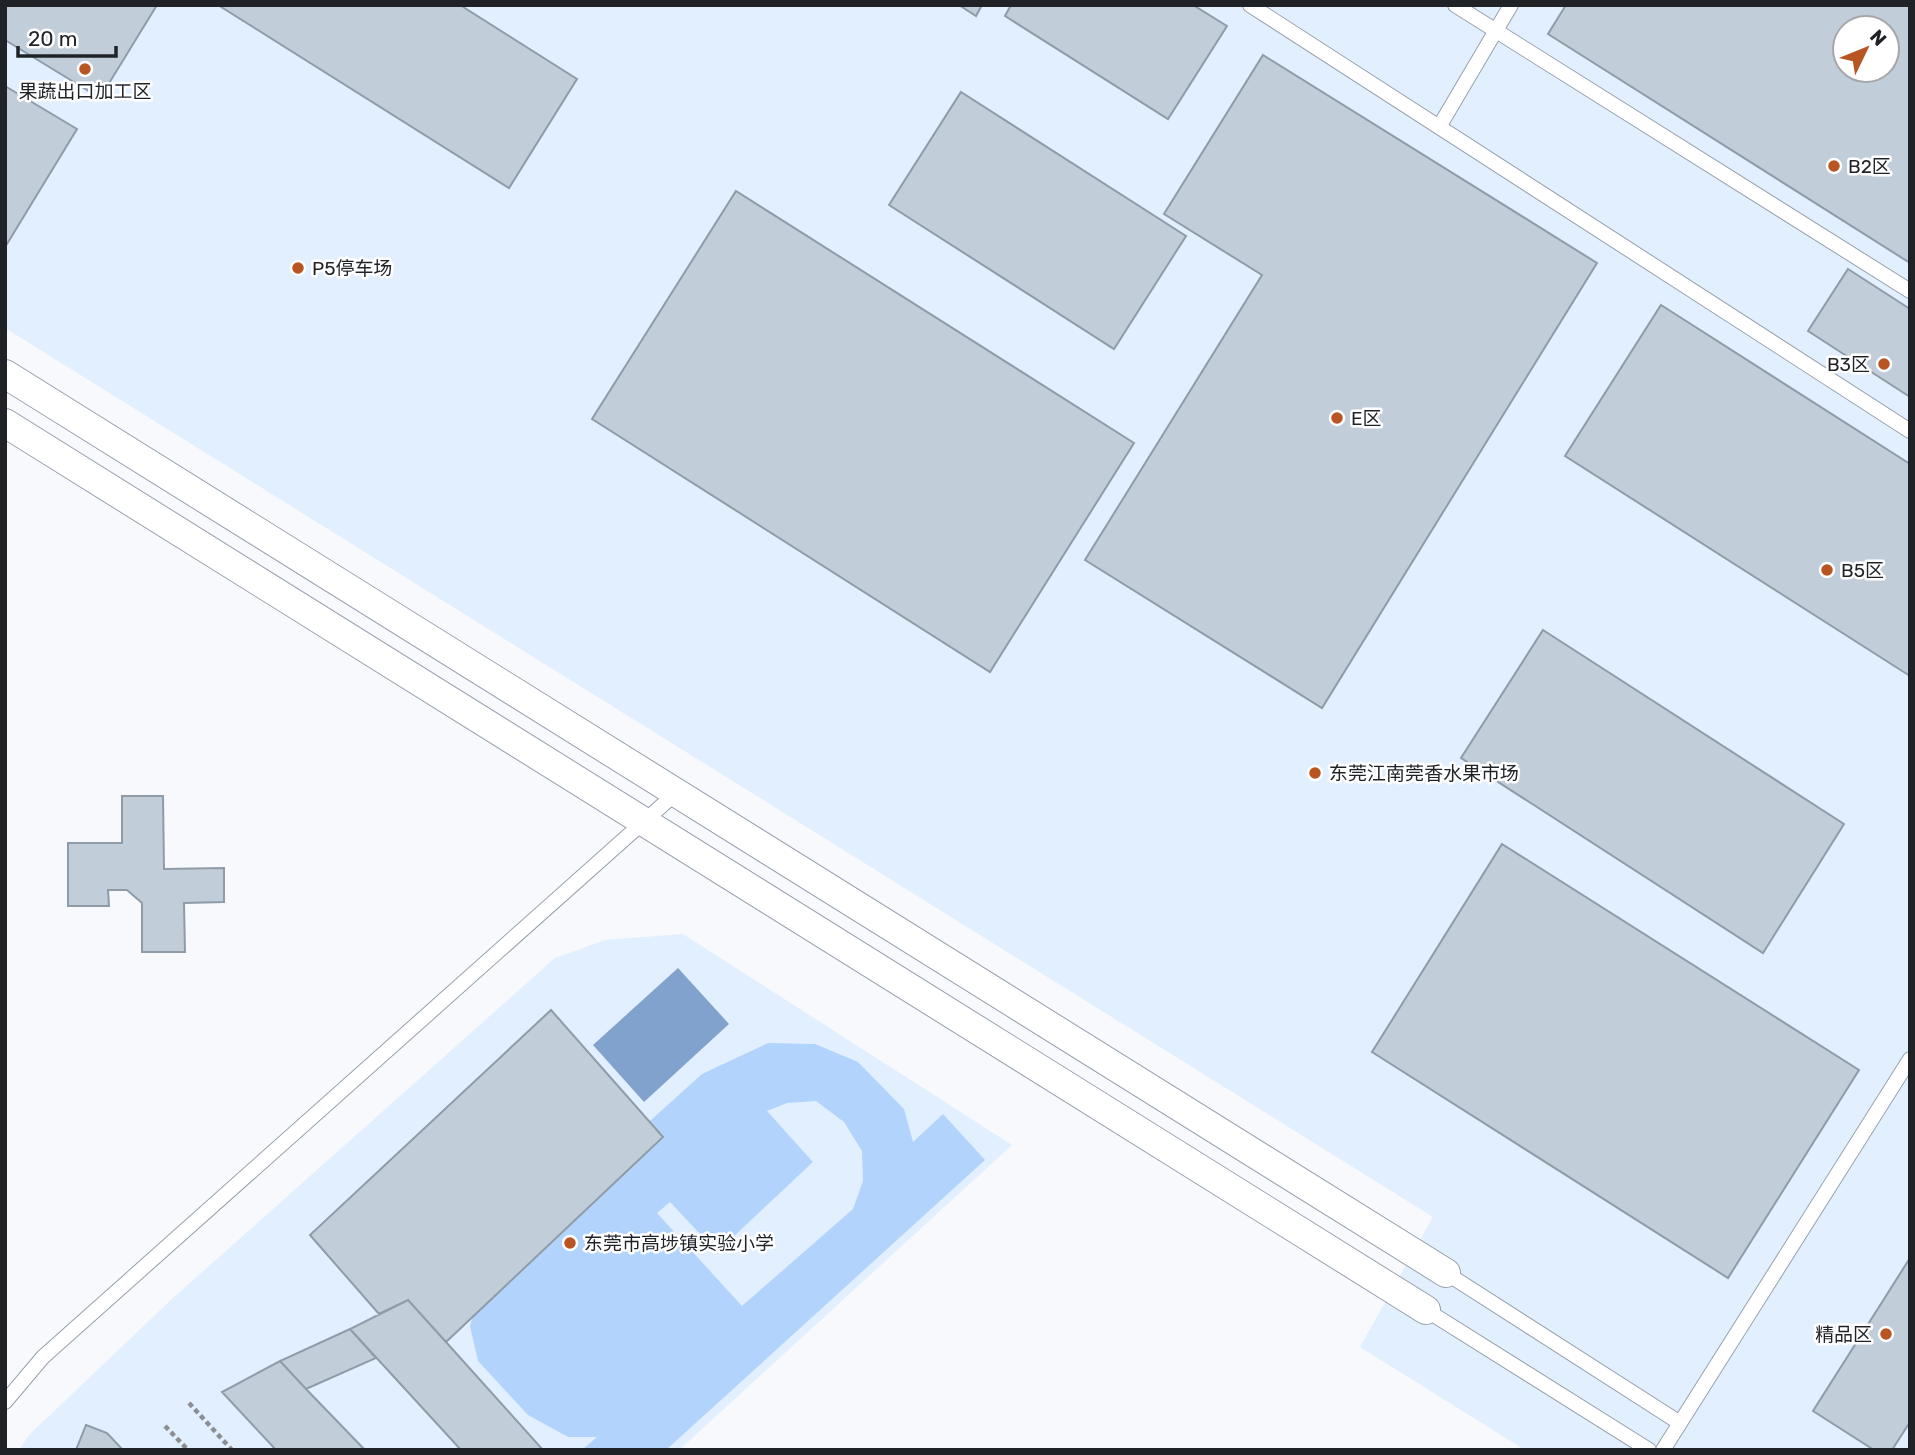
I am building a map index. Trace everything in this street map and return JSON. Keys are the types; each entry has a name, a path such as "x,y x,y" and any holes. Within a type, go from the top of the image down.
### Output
{"street":[{"path":"5,374 1446,1273"},
{"path":"5,423 1426,1310"}],"lane":[{"path":"1250,5 1910,431"},
{"path":"1455,5 1910,291"},
{"path":"1439,127 1511,5"},
{"path":"5,1402 43,1357 676,793"},
{"path":"1663,1450 1910,1059"},
{"path":"1446,1273 1680,1423"},
{"path":"1426,1310 1649,1450"}],"path":[{"path":"189,1403 232,1450"},
{"path":"165,1426 188,1450"}],"shaded area":[{"name":"东莞江南莞香水果市场","path":"5,5 1910,5 1910,1450 1525,1450 1360,1347 1433,1217 5,328"},
{"name":"东莞市高埗镇实验小学","path":"683,934 1012,1145 679,1450 19,1450 29,1435 173,1298 555,958 605,940"},
{"path":"678,968 729,1024 644,1102 593,1045"},
{"path":"768,1043 815,1044 858,1062 904,1109 913,1142 943,1114 985,1160 666,1450 582,1450 597,1437 568,1437 528,1415 478,1361 470,1326 483,1283 516,1242 702,1074","holes":["816,1101 844,1122 862,1151 863,1181 853,1209 742,1306 657,1213 670,1202 717,1252 813,1162 767,1111 787,1103"]}],"building":[{"name":"果蔬出口加工区","path":"5,5 157,5 100,98 5,40"},
{"path":"218,5 460,5 577,79 509,188"},
{"path":"959,5 982,5 976,16"},
{"path":"1011,5 1193,5 1227,26 1168,119 1005,16"},
{"name":"B2区","path":"1566,5 1910,5 1910,263 1548,34"},
{"name":"E区","path":"1263,55 1597,263 1322,708 1085,560 1262,275 1164,214"},
{"name":"果蔬出口加工区","path":"5,86 77,129 7,244 5,243"},
{"path":"961,92 1186,236 1114,349 889,205"},
{"path":"736,191 1134,443 990,672 592,419"},
{"name":"B3区","path":"1848,269 1910,309 1910,397 1808,331"},
{"name":"B5区","path":"1661,305 1910,464 1910,676 1565,456"},
{"path":"1543,630 1844,824 1763,953 1461,758"},
{"path":"122,796 163,796 164,869 224,868 224,902 184,903 185,952 142,952 142,903 127,890 108,890 109,906 68,906 68,843 122,843"},
{"path":"1502,844 1859,1070 1728,1278 1372,1052"},
{"path":"551,1010 663,1137 446,1342 408,1300 379,1314 310,1235"},
{"name":"精品区","path":"1910,1258 1910,1422 1892,1450 1874,1450 1813,1411"},
{"path":"408,1300 543,1450 461,1450 350,1329"},
{"path":"350,1329 376,1358 306,1389 280,1361"},
{"path":"280,1361 365,1450 276,1450 222,1392"},
{"path":"86,1425 107,1433 123,1450 76,1450"}],"place":[{"name":"果蔬出口加工区","path":"85,69"},
{"name":"B2区","path":"1834,166"},
{"name":"P5停车场","path":"298,268"},
{"name":"B3区","path":"1884,364"},
{"name":"E区","path":"1337,418"},
{"name":"B5区","path":"1827,570"},
{"name":"东莞江南莞香水果市场","path":"1315,773"},
{"name":"东莞市高埗镇实验小学","path":"570,1243"},
{"name":"精品区","path":"1886,1334"}]}
